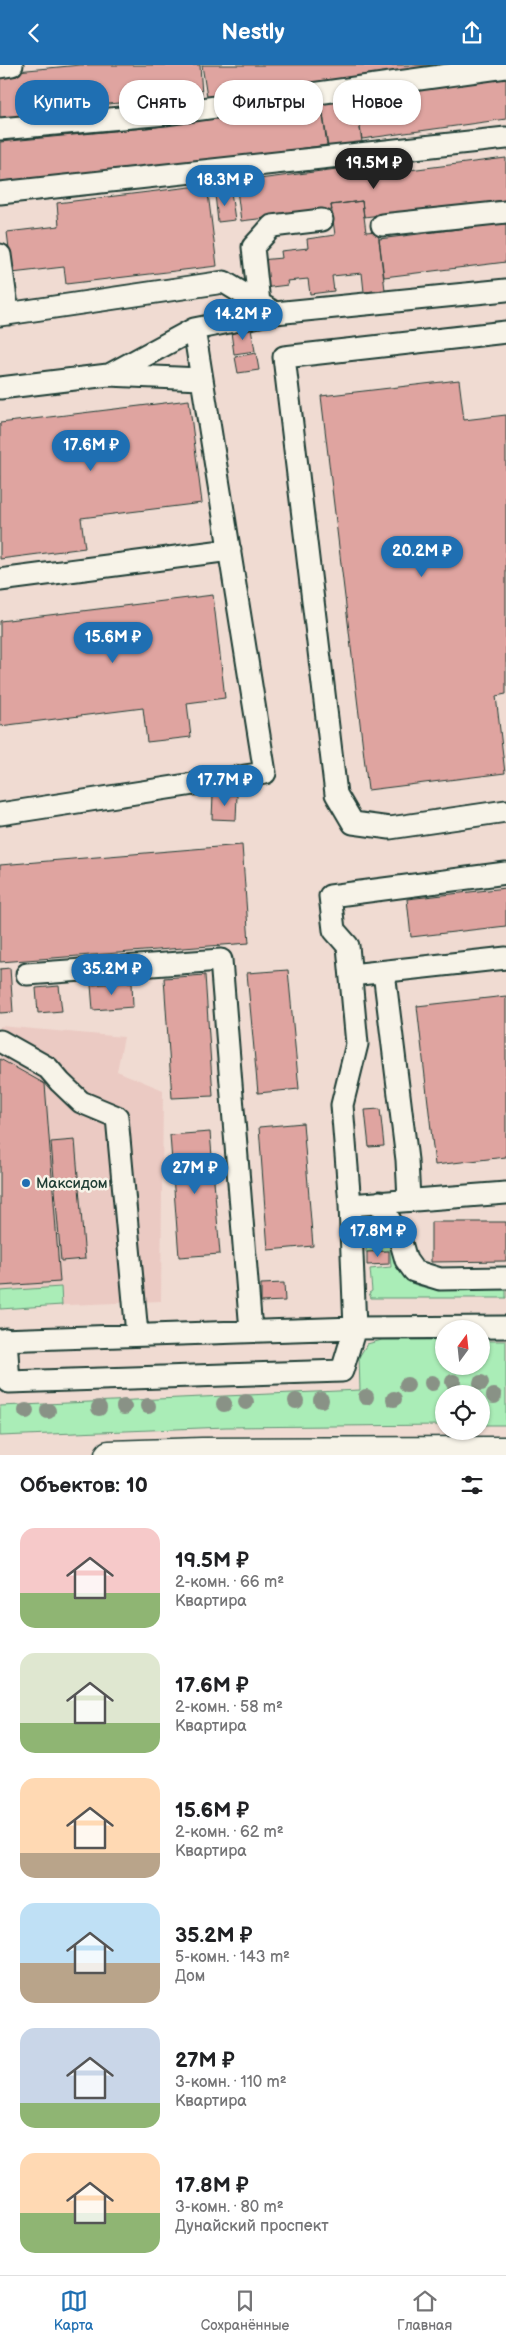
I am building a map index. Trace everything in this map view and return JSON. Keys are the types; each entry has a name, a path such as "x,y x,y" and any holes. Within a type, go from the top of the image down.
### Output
{"main road":[{"path":"109,1455 202,1452 506,1451"}],"street":[{"path":"0,67 12,65"},
{"path":"0,129 165,114 506,67"},
{"path":"0,193 506,138"},
{"path":"382,225 506,211"},
{"path":"267,308 254,247 272,226 322,220"},
{"path":"0,255 4,314 224,282 267,308"},
{"path":"108,375 194,329 267,308 506,290"},
{"path":"0,814 265,773 194,329"},
{"path":"506,332 284,357 336,794 354,823 390,828 506,811"},
{"path":"0,388 108,375 201,379"},
{"path":"0,580 230,550"},
{"path":"506,873 330,896 334,930 348,946 357,1044 342,1105 350,1205 355,1328 342,1371 9,1383 3,1339 355,1328 506,1327"},
{"path":"351,975 506,957"},
{"path":"27,974 221,960 250,1331"},
{"path":"384,972 407,1160 409,1200"},
{"path":"0,1041 48,1067 60,1082 81,1102 116,1117 137,1334"},
{"path":"350,1205 506,1193"},
{"path":"380,1202 400,1239 406,1260 414,1271 440,1279 506,1278"}],"shaded area":[{"path":"0,1026 124,1037 117,1071 163,1090 161,1301 0,1308"}],"green space":[{"path":"375,1231 382,1233 387,1238 402,1275 415,1285 454,1290 506,1289 506,1298 371,1298 369,1293 372,1291 370,1269 391,1267 390,1250 366,1252 367,1237"},
{"path":"61,1287 62,1305 0,1309 0,1291"},
{"path":"382,1340 435,1340 435,1375 490,1375 490,1341 506,1341 506,1425 490,1425 490,1385 435,1385 435,1425 226,1427 0,1436 0,1406 360,1390 359,1357 367,1344"}],"building":[{"path":"80,65 200,65 201,80 119,80 119,103 109,104 109,80 15,80 15,117 0,119 0,78 17,76 17,71"},
{"path":"202,65 444,65 323,81 214,80 214,96 207,97"},
{"path":"506,78 506,119 362,139 360,125 421,125 421,89"},
{"path":"333,98 333,125 359,125 362,142 328,147 323,100"},
{"path":"323,116 327,145 161,167 0,183 0,142 169,125 204,125 204,120 214,118 214,125 323,125"},
{"path":"506,158 506,200 364,217 362,201 331,205 332,210 241,221 236,182 368,165 369,175"},
{"path":"227,182 228,192 209,193 209,183"},
{"path":"207,185 217,266 66,284 64,267 12,273 7,232 59,226 57,203"},
{"path":"231,192 235,220 218,222 215,194"},
{"path":"362,201 366,232 378,231 385,290 364,292 362,273 332,276 334,291 310,294 308,279 287,281 288,285 263,288 260,260 282,258 281,251 308,248 307,239 335,235 331,205"},
{"path":"506,223 506,262 384,277 379,239"},
{"path":"251,328 255,351 234,354 231,332"},
{"path":"256,353 259,370 238,373 235,357"},
{"path":"459,380 464,420 506,415 506,694 496,696 505,773 368,790 321,396"},
{"path":"189,400 202,503 81,518 85,548 0,559 0,423"},
{"path":"213,595 225,698 187,703 191,737 147,742 143,708 0,726 0,621"},
{"path":"213,795 237,795 236,820 212,819"},
{"path":"242,845 249,943 0,962 0,865"},
{"path":"506,888 506,926 411,937 407,899"},
{"path":"10,968 13,1012 0,1013 0,969"},
{"path":"288,970 299,1089 258,1093 247,973"},
{"path":"205,975 213,1096 172,1098 164,978"},
{"path":"132,982 133,1007 93,1010 91,985"},
{"path":"59,986 62,1011 38,1013 36,988"},
{"path":"506,996 506,1157 435,1165 417,1006"},
{"name":"Максидом","path":"0,1059 45,1084 60,1282 0,1286"},
{"path":"380,1109 384,1146 369,1147 365,1110"},
{"path":"303,1123 313,1246 268,1250 259,1127"},
{"path":"210,1132 220,1254 179,1257 170,1135"},
{"path":"75,1140 85,1259 61,1261 51,1142"},
{"path":"431,1222 506,1222 506,1261 431,1262"},
{"path":"389,1251 389,1264 367,1265 367,1252"},
{"path":"284,1283 285,1301 261,1302 261,1284"}],"place":[{"name":"Максидом","path":"26,1183"}]}
